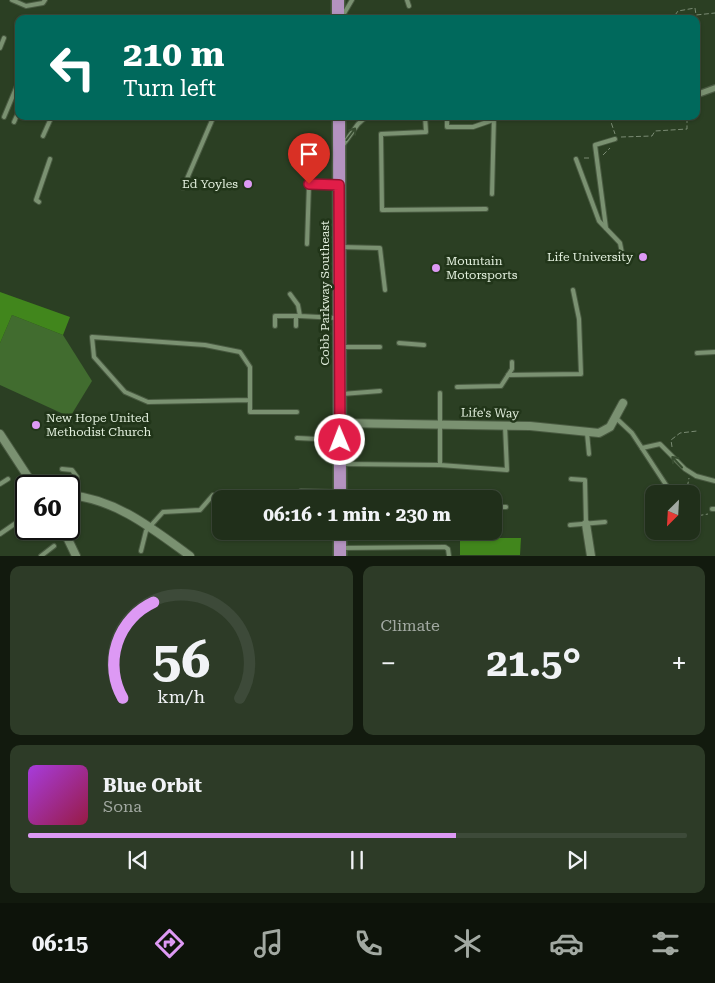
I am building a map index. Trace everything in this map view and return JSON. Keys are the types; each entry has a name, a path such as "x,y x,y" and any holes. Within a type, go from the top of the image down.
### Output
{"main road":[{"path":"338,0 340,15"},
{"name":"Cobb Parkway Southeast","path":"339,120 340,490"}],"street":[{"path":"700,94 715,88"},
{"name":"Life's Way","path":"340,424 505,425 588,433 605,431 616,418 623,403"},
{"path":"0,434 27,475"},
{"path":"80,496 92,499 150,525 190,556"},
{"path":"586,524 591,556"},
{"path":"68,540 76,556"}],"lane":[{"path":"12,0 26,6 43,3 45,0"},
{"path":"343,15 352,0"},
{"path":"407,0 409,6"},
{"path":"0,48 4,38"},
{"path":"4,117 15,91"},
{"path":"43,136 50,120"},
{"path":"183,188 212,120"},
{"path":"339,153 362,120"},
{"path":"425,120 426,132 381,134 382,210 486,209"},
{"path":"447,120 447,127 473,127 489,120"},
{"path":"492,194 493,120"},
{"path":"606,228 595,158 595,145 615,139"},
{"path":"39,202 36,200 50,159"},
{"path":"576,159 599,221 620,244 623,258"},
{"path":"307,244 309,184 339,185"},
{"path":"339,247 380,248 385,290"},
{"path":"508,375 581,374 578,319 573,290"},
{"path":"290,294 298,306 296,326"},
{"path":"275,326 275,316 339,318"},
{"path":"250,400 148,402 126,392 94,357 92,337 205,345 240,352 250,367 250,400 250,412 297,412"},
{"path":"399,343 424,345"},
{"path":"339,347 380,347"},
{"path":"697,353 715,352"},
{"path":"457,387 501,386 512,369 512,362"},
{"path":"340,394 380,391"},
{"path":"440,393 440,465"},
{"path":"616,418 628,428 666,485"},
{"path":"340,464 440,465 507,470 505,425"},
{"path":"588,433 589,454"},
{"path":"297,438 340,440"},
{"path":"642,448 660,444 691,474 715,481"},
{"path":"62,469 72,470 75,475"},
{"path":"0,484 8,479"},
{"path":"571,480 585,480 586,524"},
{"path":"141,551 150,525 163,512 200,510 212,496"},
{"path":"570,525 604,522"},
{"path":"0,534 15,524"},
{"path":"41,556 54,546"},
{"path":"340,552 445,547 448,549 449,556"}],"path":[{"path":"675,15 678,11 695,8 696,15 715,13"},
{"path":"610,120 617,138 652,136 655,131 688,129 687,120"},
{"path":"584,158 595,158 604,155 615,139"},
{"path":"673,448 671,440 675,436 697,431"},
{"path":"686,485 691,474"},
{"path":"700,514 714,510"}],"green space":[{"path":"0,292 70,317 63,335 12,315 0,343"},
{"path":"12,315 63,335 92,381 70,417 0,385 0,343"},
{"path":"521,538 520,555 460,555 460,540"}],"place":[{"name":"Ed Yoyles","path":"248,184"},
{"name":"Life University","path":"643,257"},
{"name":"Mountain Motorsports","path":"436,268"},
{"name":"New Hope United Methodist Church","path":"36,425"}],"route":[{"path":"309,184 339,185 340,440"}]}
